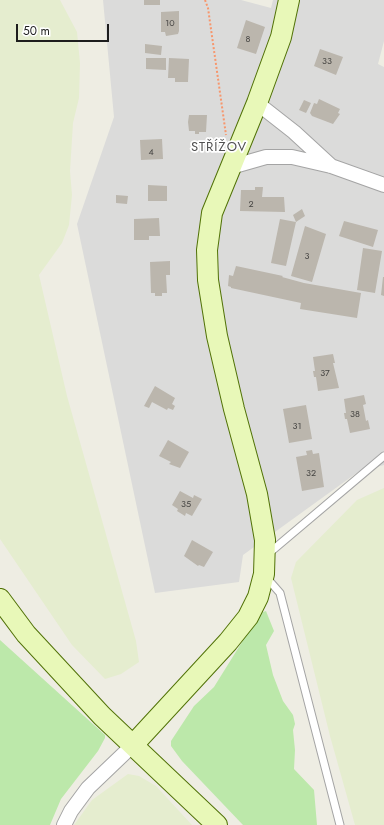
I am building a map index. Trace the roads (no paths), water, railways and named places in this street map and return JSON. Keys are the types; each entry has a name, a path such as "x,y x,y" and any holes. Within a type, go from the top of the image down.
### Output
{"street":[{"path":"64,825 71,811 88,788 133,745 228,642 248,617 258,598 264,566 265,540 257,494 234,409 217,336 208,280 207,250 212,213 257,104 281,37 288,0"},
{"path":"257,104 294,132 331,166"},
{"path":"231,167 266,157 292,157 331,166 384,185"},
{"path":"0,599 26,634 102,716 217,825"}],"lane":[{"path":"340,825 280,593 264,566 384,456"}],"district":[{"name":"STŘÍŽOV","path":"219,148"}]}
